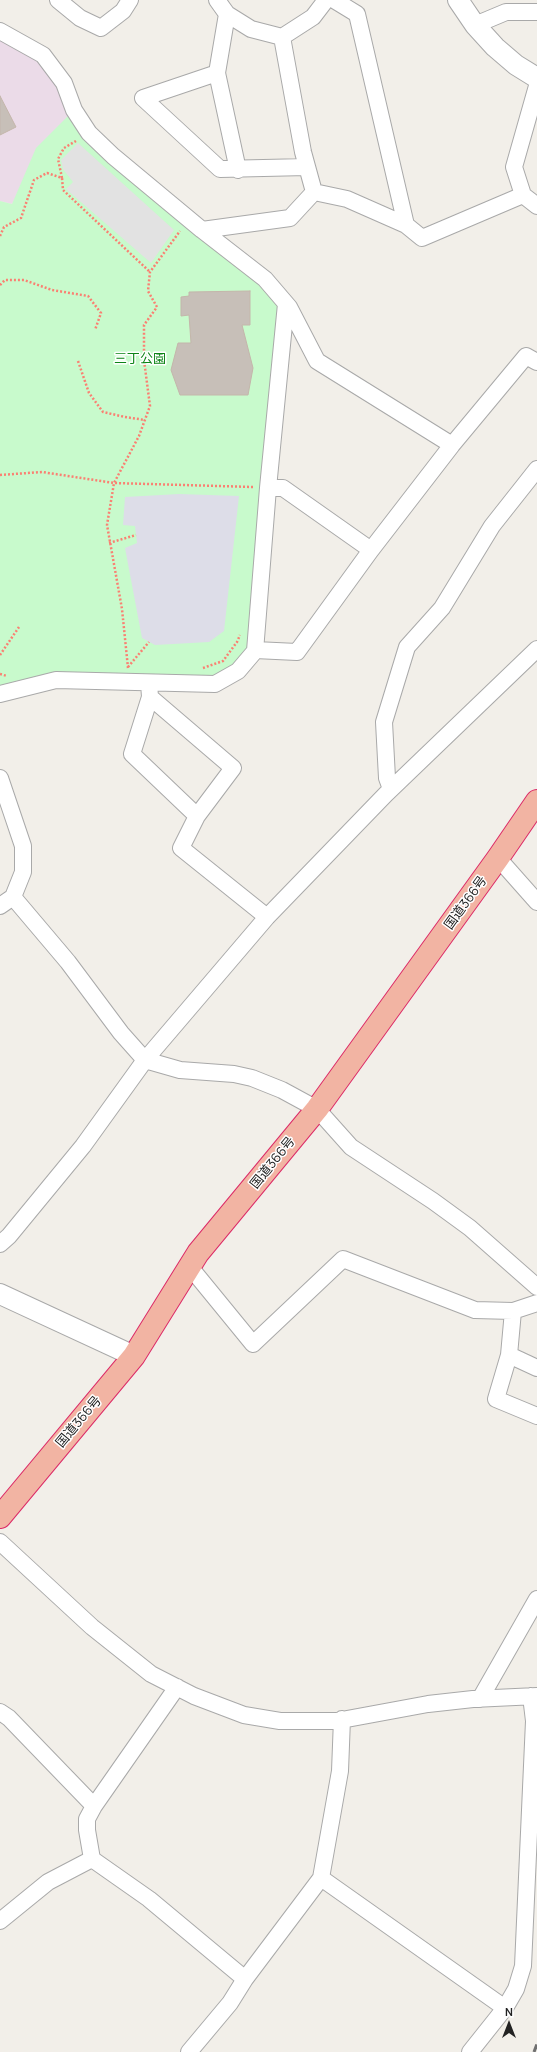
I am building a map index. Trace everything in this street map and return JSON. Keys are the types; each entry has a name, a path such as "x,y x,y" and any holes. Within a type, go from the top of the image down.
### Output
{"highway":[{"name":"国道366号","path":"0,1517 134,1356 198,1253 317,1109 498,858 537,801"}],"street":[{"path":"58,0 80,18 101,28 123,11 130,0"},
{"path":"217,0 227,14 251,29 282,37 313,17 326,0"},
{"path":"334,0 357,14 406,226"},
{"path":"458,0 475,25 495,47 537,78"},
{"path":"475,25 506,12 537,12"},
{"path":"227,14 217,73 238,170"},
{"path":"0,31 43,55 64,83 74,110 89,133 113,156 202,230 265,279 286,304 317,361 452,445"},
{"path":"282,37 307,167 314,192"},
{"path":"217,73 143,98 220,169 238,170 307,167"},
{"path":"537,86 514,167 522,195 537,206"},
{"path":"314,192 347,199 406,226 422,238 522,195"},
{"path":"202,230 290,218 314,192"},
{"path":"149,690 215,684 238,672 256,650 258,487 286,304"},
{"path":"256,650 297,652 371,550 452,445 526,356 537,362"},
{"path":"391,790 387,778 384,722 407,647 442,608 492,526 537,470"},
{"path":"258,487 283,488 371,550"},
{"path":"0,1244 9,1236 83,1146 145,1060 267,916 322,858 537,649"},
{"path":"0,694 56,680 128,675 149,690 233,768 197,816 181,848 267,916"},
{"path":"149,690 132,754 197,816"},
{"path":"0,778 24,846 23,872 7,901 68,962 121,1033 145,1060 180,1070 234,1074 252,1078 282,1090 317,1109 351,1147 433,1201 464,1224 537,1287"},
{"path":"498,858 537,902"},
{"path":"190,1267 253,1344 343,1259 475,1310 513,1311 537,1303"},
{"path":"0,1294 134,1356"},
{"path":"513,1311 509,1355 496,1399 537,1416"},
{"path":"509,1355 537,1368"},
{"path":"0,1542 92,1627 151,1674 194,1696 244,1715 280,1721 342,1719 428,1704 534,1696 522,1966 516,1989 505,2008 470,2052"},
{"path":"480,1699 537,1599"},
{"path":"177,1687 94,1806 87,1819 87,1830 92,1859 150,1900 245,1979"},
{"path":"0,1712 9,1718 94,1806"},
{"path":"188,2052 230,2003 245,1979 321,1878 340,1771 342,1719"},
{"path":"0,1921 48,1882 92,1859"},
{"path":"321,1878 505,2008"}],"path":[{"path":"89,133 64,148 58,159 62,178 62,190 150,272"},
{"path":"0,236 4,227 21,218 34,180 47,173 62,178"},
{"path":"128,675 122,609 107,525 114,483 145,420 150,406 144,360 144,326 157,307 148,291 150,272 172,244 188,218"},
{"path":"0,285 5,280 24,280 52,290 88,296 101,313 95,330"},
{"path":"78,361 89,393 103,412 125,418 145,420"},
{"path":"0,475 42,472 114,483 258,487"},
{"path":"109,543 136,535"},
{"path":"0,655 19,627"},
{"path":"202,668 223,661 237,642 242,630"},
{"path":"128,675 149,642"},
{"path":"128,675 135,668"}],"shaded area":[{"path":"0,31 43,55 74,110 12,204 0,201"},
{"path":"78,143 174,230 151,263 66,189 73,182 63,169 61,160"},
{"path":"179,494 239,496 224,631 209,642 155,645 142,638 125,548 137,543 135,526 123,525 125,497"}],"green space":[{"name":"三丁公園","path":"74,110 286,304 255,650 215,684 56,680 0,694 0,201 12,204 36,148"}],"building":[{"path":"0,96 16,127 0,135"},
{"path":"250,291 250,325 242,325 253,368 248,395 180,395 171,370 178,343 191,343 189,315 181,316 181,297 189,296 189,292"}],"railway":[{"path":"534,2052 537,2044"}]}
